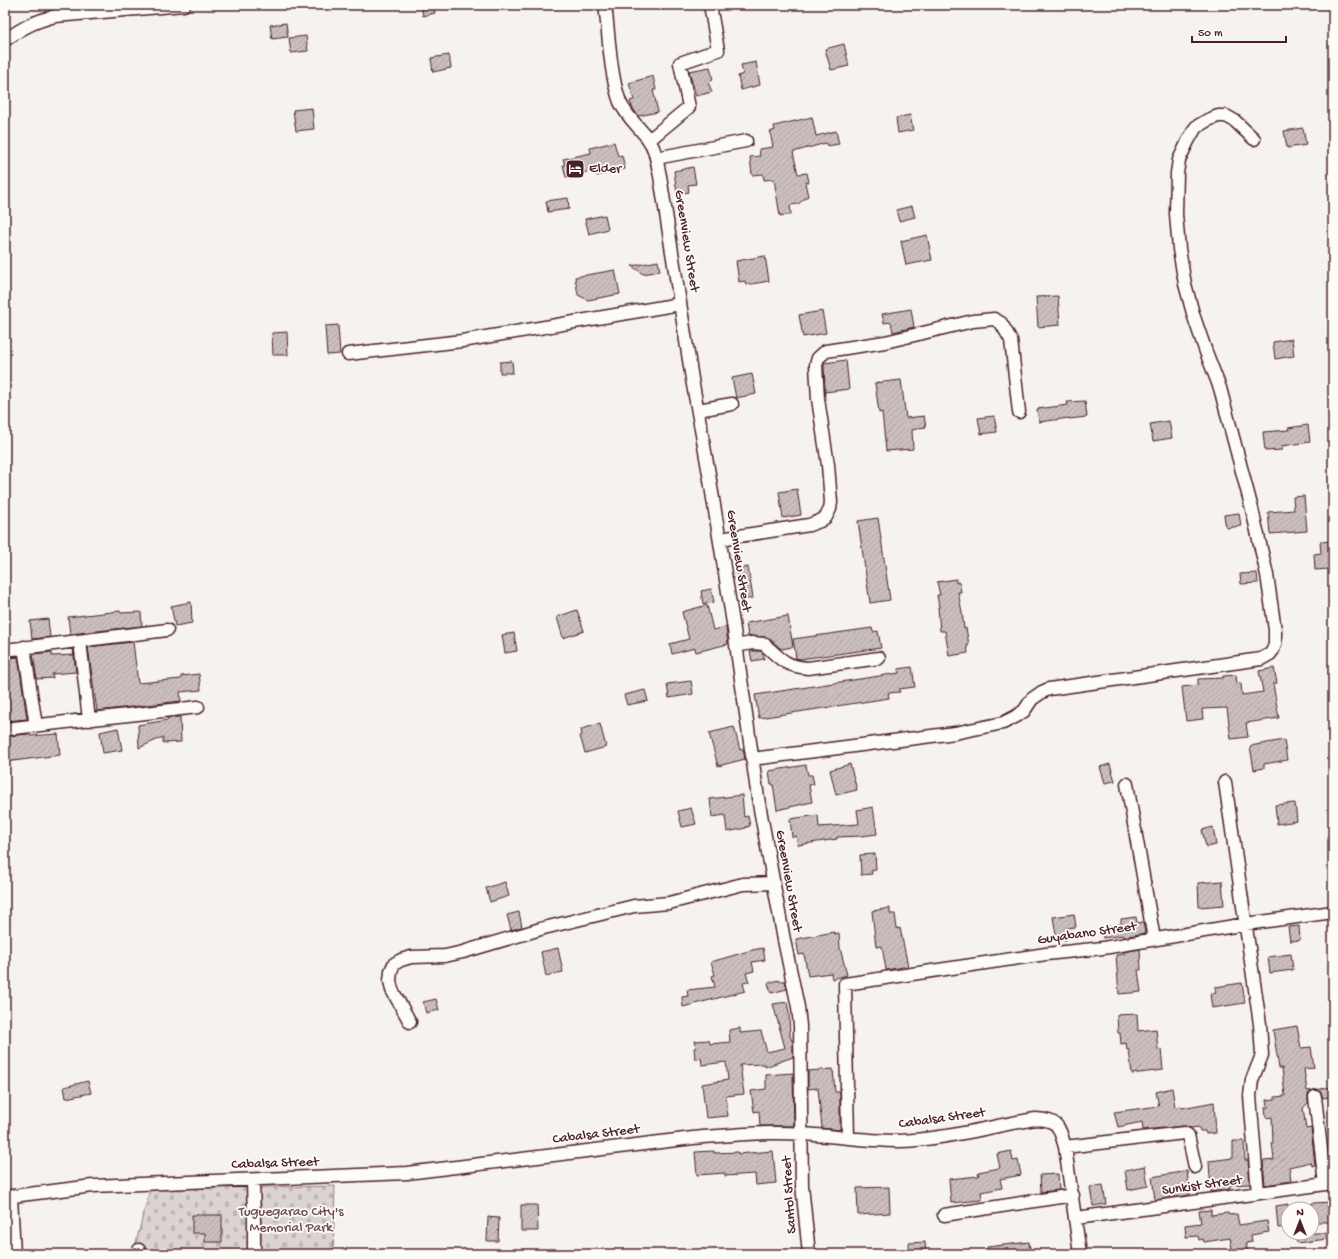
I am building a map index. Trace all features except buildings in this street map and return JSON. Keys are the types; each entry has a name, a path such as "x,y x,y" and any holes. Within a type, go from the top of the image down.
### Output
{"street":[{"path":"5,40 21,28 38,20 55,16 184,5"},
{"name":"Greenview Street","path":"604,5 614,78 621,104 628,116 649,140 655,152 660,176 720,539 758,798 773,883 798,1007 800,1026 802,1134"},
{"path":"649,140 689,107 680,63 718,50 710,5"},
{"path":"752,759 955,733 1003,723 1015,718 1024,711 1032,699 1049,689 1261,659 1270,654 1275,644 1275,630 1267,575 1252,508 1220,388 1194,317 1185,284 1179,249 1176,214 1177,173 1179,160 1196,127 1218,116 1226,116 1235,121 1254,139"},
{"path":"656,158 746,141"},
{"path":"348,354 462,341 680,304"},
{"path":"720,539 809,525 826,517 830,509 828,464 818,399 816,365 818,358 826,351 885,342 973,321 994,319 1001,323 1011,340 1019,412"},
{"path":"698,410 732,404"},
{"path":"5,650 167,630"},
{"path":"80,641 89,720"},
{"path":"736,646 752,643 764,644 782,661 788,665 798,668 808,668 880,658"},
{"path":"24,647 36,726"},
{"path":"5,729 198,707"},
{"path":"1225,782 1260,1024 1262,1055 1252,1080 1250,1096 1258,1193"},
{"path":"1127,784 1154,939"},
{"path":"410,1022 392,990 390,981 391,971 394,964 401,960 411,957 445,956 463,952 544,928 634,906 669,903 743,884 773,883"},
{"name":"Guyabano Street","path":"848,1138 845,984 1046,954 1103,948 1246,924 1333,912"},
{"path":"1315,1097 1329,1183"},
{"name":"Cabalsa Street","path":"8,1197 93,1186 407,1173 693,1138 735,1135 802,1134 898,1141 927,1138 1036,1119 1047,1120 1055,1123 1058,1127 1065,1147 1073,1195 1080,1254"},
{"path":"1065,1147 1184,1133 1188,1135 1190,1139 1195,1167"},
{"name":"Santol Street","path":"802,1134 802,1184 809,1254"},
{"path":"253,1180 254,1254"},
{"name":"Sunkist Street","path":"1076,1218 1329,1183"},
{"path":"944,1215 1073,1195"},
{"path":"8,1197 14,1254"}],"green space":[{"name":"Tuguegarao City's Memorial Park","path":"335,1186 333,1254 133,1254 150,1189"}],"place":[{"name":"Elder","path":"575,169"}]}
